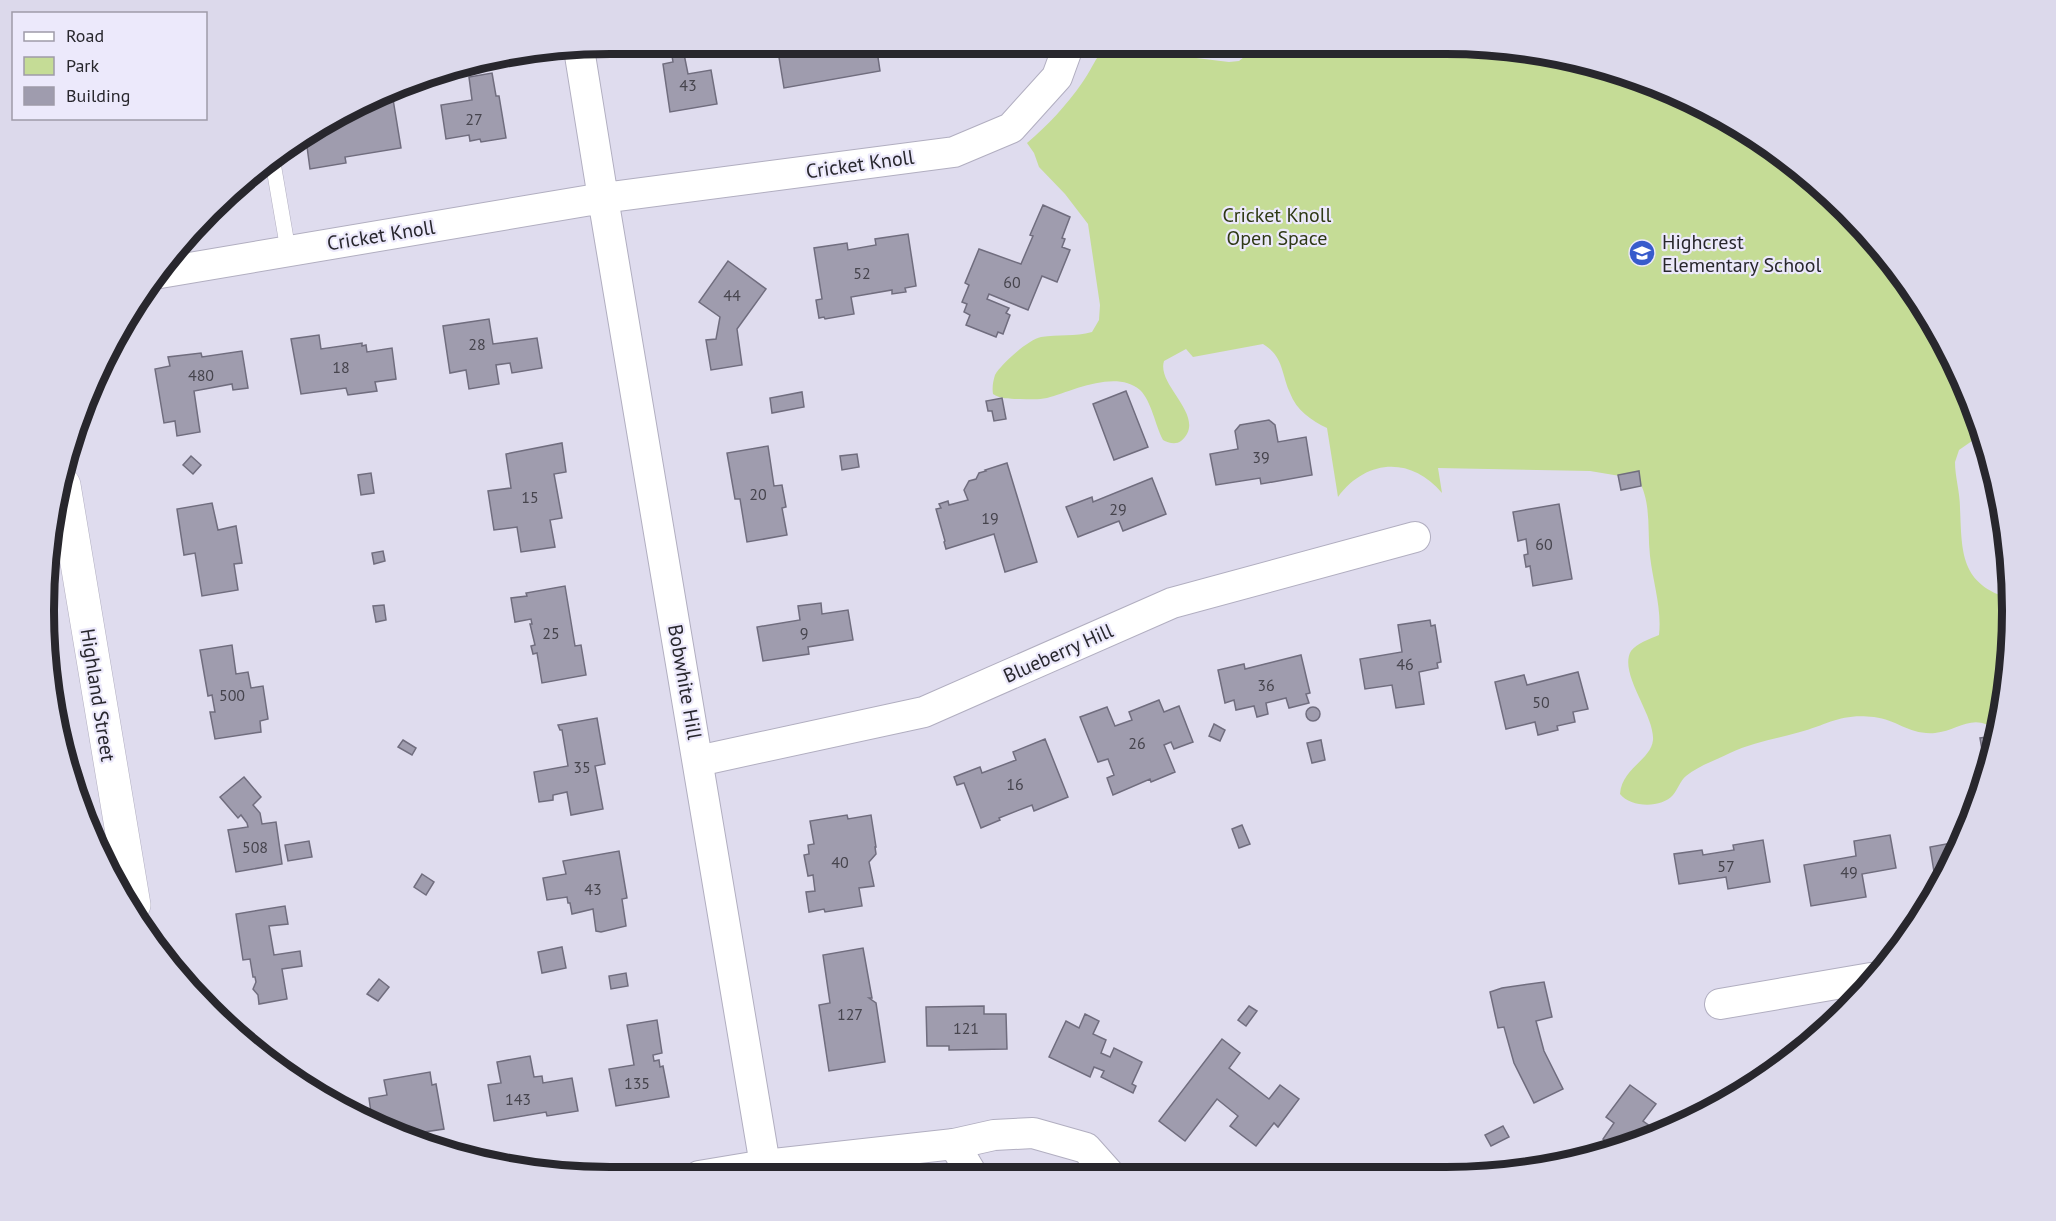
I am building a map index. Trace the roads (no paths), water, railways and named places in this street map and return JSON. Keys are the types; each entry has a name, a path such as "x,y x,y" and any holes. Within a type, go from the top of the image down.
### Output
{"main road":[{"name":"Highland Street","path":"66,497 132,894"}],"street":[{"name":"Cricket Knoll","path":"170,271 603,198 954,152 1011,128 1056,77 1065,54"},
{"path":"580,55 603,198"},
{"name":"Bobwhite Hill","path":"603,198 765,1165"},
{"name":"Blueberry Hill","path":"698,761 924,712 1172,603 1415,537"},
{"path":"1720,1004 1862,979"},
{"path":"753,1167 954,1144 994,1135 1033,1133 1086,1148 1103,1167"},
{"path":"954,1144 968,1167"}],"lane":[{"path":"274,168 288,250"}],"place":[{"name":"Highcrest Elementary School","path":"1642,253"}],"park label":[{"name":"Cricket Knoll Open Space","path":"1277,226"}]}
